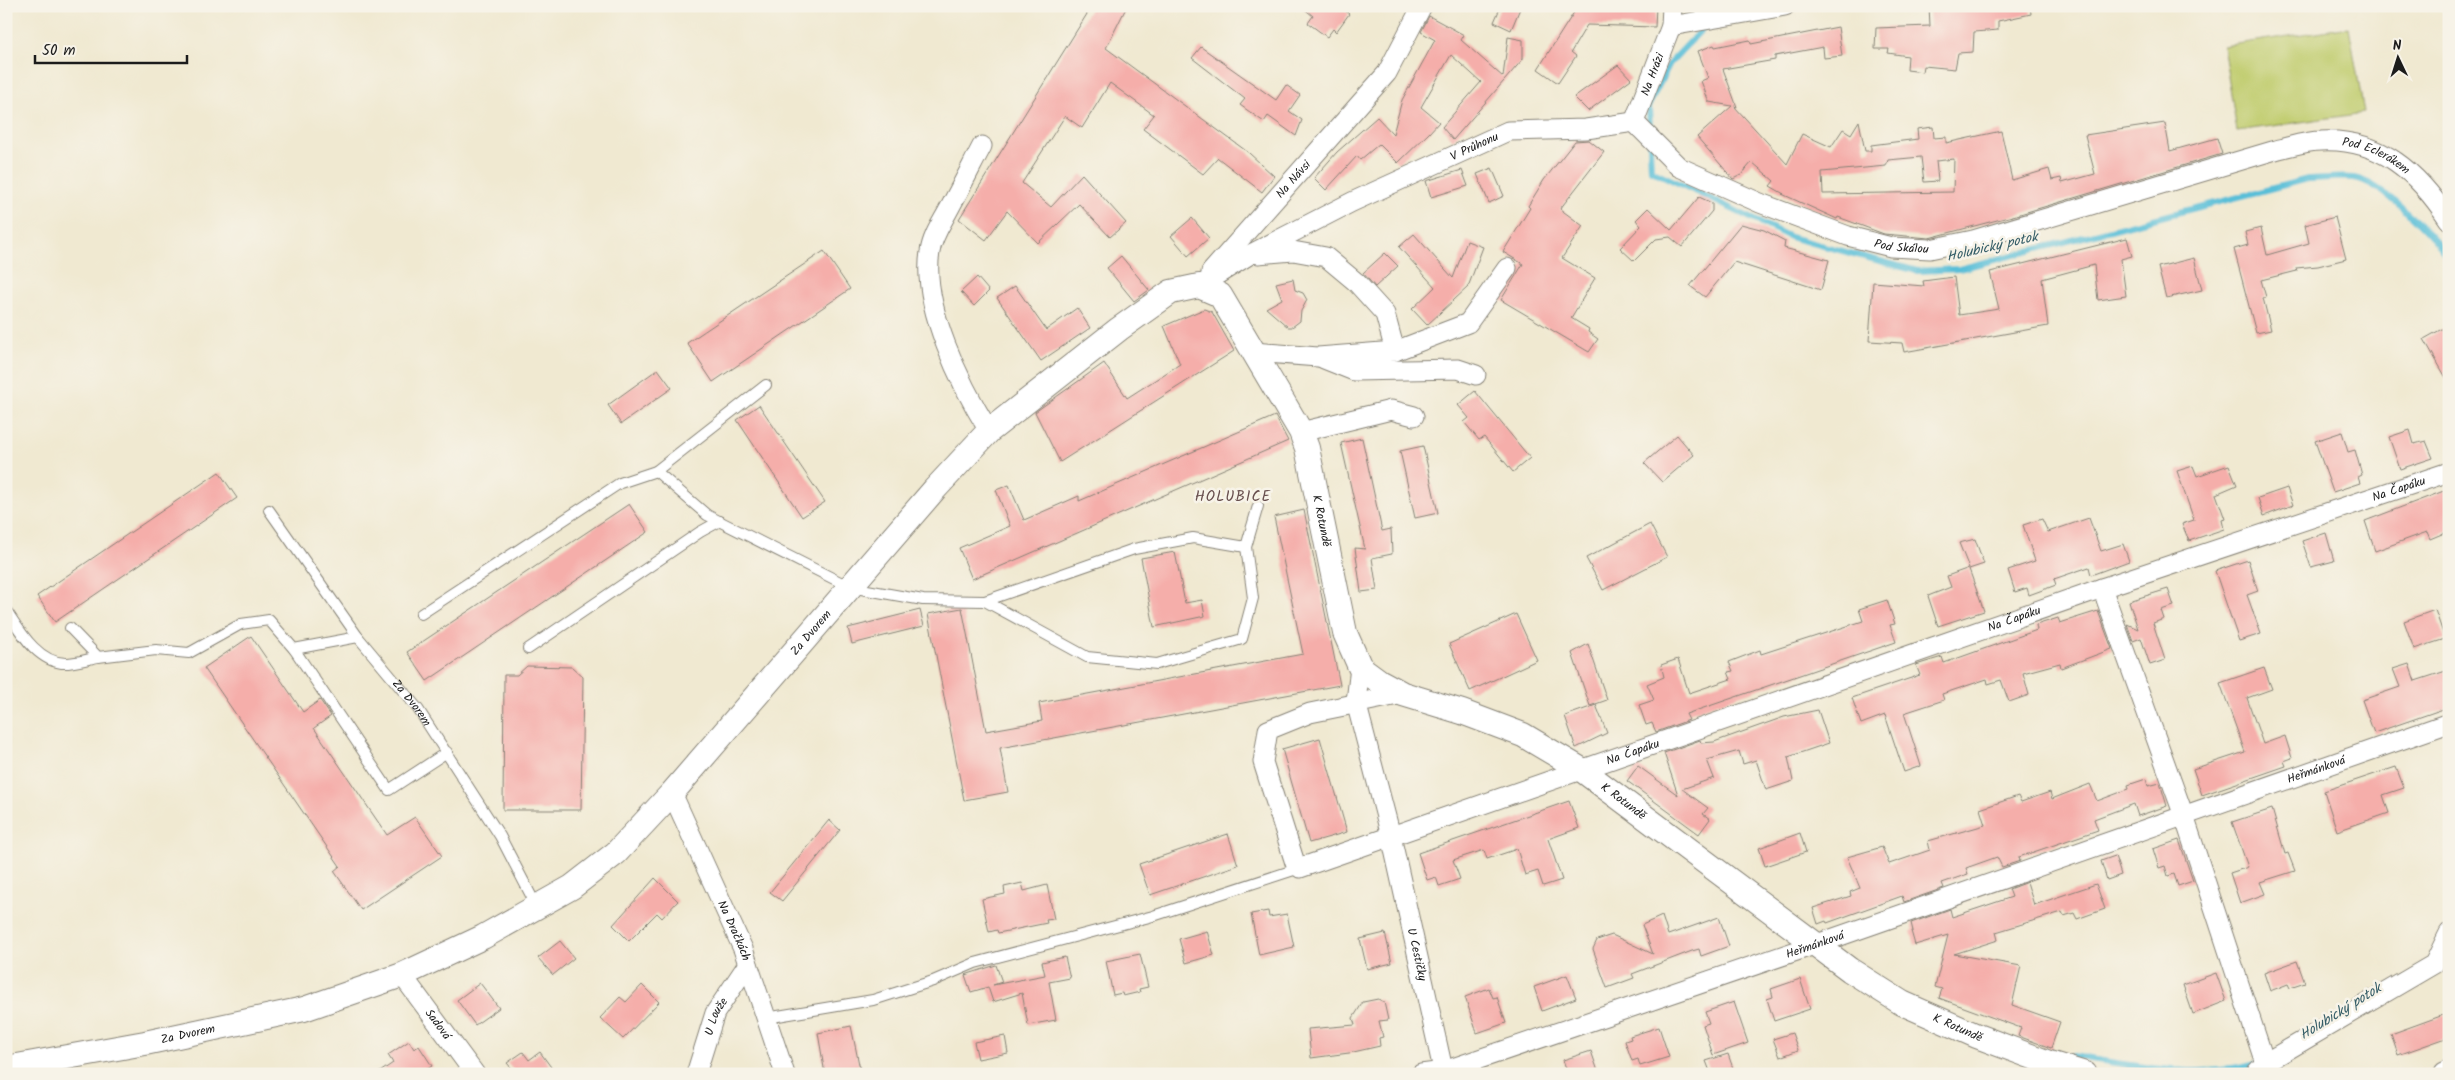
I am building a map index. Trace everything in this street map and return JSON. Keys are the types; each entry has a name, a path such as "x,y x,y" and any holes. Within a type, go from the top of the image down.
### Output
{"street":[{"name":"Na Návsi","path":"1200,286 1256,218 1387,73 1422,6"},
{"name":"Na Hrázi","path":"1634,122 1671,26 1672,6"},
{"path":"1671,26 1785,6"},
{"name":"Pod Skálou","path":"1634,122 1679,167 1760,204 1848,236 1891,247 1930,249 1973,240 2279,149"},
{"name":"V Průhonu","path":"1249,254 1352,202 1508,131 1586,129 1634,122"},
{"name":"Pod Eclerákem","path":"2279,149 2320,141 2347,141 2374,149 2408,169 2434,198 2449,220"},
{"path":"982,146 937,230 930,253 930,282 939,327 954,367 989,431 1119,329 1171,292 1200,286 1249,254 1293,251 1326,257 1356,282 1384,314 1395,351"},
{"path":"1253,352 1318,357 1395,351 1468,323 1507,268"},
{"path":"1200,286 1220,295 1301,432 1391,410 1414,416"},
{"path":"1318,357 1354,371 1458,369 1476,375"},
{"name":"Za Dvorem","path":"6,1068 146,1043 304,1009 402,975 483,938 572,887 616,853 672,793 934,490 989,431"},
{"name":"K Rotundě","path":"1301,432 1307,448 1345,633 1360,667 1379,681 1403,694 1462,712 1523,735 1582,770 1850,970 1902,1003 1995,1042 2085,1074"},
{"name":"Na Čapáku","path":"1300,868 2102,588 2449,472"},
{"path":"2102,588 2184,816 2260,1068 2434,964 2449,934"},
{"path":"1356,702 1360,667"},
{"path":"1300,868 1295,863 1262,762 1268,730 1310,713 1356,702 1403,694"},
{"name":"U Cestičky","path":"1356,702 1391,836 1444,1073"},
{"name":"Heřmánková","path":"1421,1074 1444,1073 2449,724"},
{"name":"Na Dračkách","path":"672,793 748,964 785,1074"},
{"name":"U Louže","path":"696,1074 715,1013 748,964"},
{"name":"Sadová","path":"402,975 475,1074"},
{"path":"2445,1074 2449,1072"}],"lane":[{"path":"421,614 620,483 656,471 766,385"},
{"path":"656,471 707,515 850,587 923,600 985,601 1134,549 1193,538 1246,547"},
{"path":"985,601 1087,657 1157,664 1242,639 1254,598 1246,547 1258,506"},
{"name":"Za Dvorem","path":"269,510 358,637 418,709 500,836 537,907"},
{"path":"528,649 700,532 720,521"},
{"path":"6,610 22,635 43,656 66,664 98,657 156,650 189,653 240,624 269,620 294,649 389,790 447,752"},
{"path":"70,628 98,657"},
{"path":"294,649 358,637"},
{"path":"766,1018 873,1000 933,981 975,963 1153,916 1300,868"}],"green space":[{"path":"2349,27 2364,113 2237,131 2223,46"}],"building":[{"path":"1092,6 1127,6 1106,48 1249,153 1274,176 1262,192 1218,158 1203,174 1143,129 1154,115 1110,83 1082,128 1065,116 1022,183 1051,207 1082,174 1126,223 1110,237 1079,204 1038,243 1007,211 986,240 959,219"},
{"path":"1301,6 1340,6 1349,14 1336,32 1333,29 1327,37 1308,23 1313,16"},
{"path":"1501,6 1521,6 1511,30 1494,22"},
{"path":"1578,6 1656,6 1655,27 1587,25 1571,52 1576,56 1558,83 1538,69"},
{"path":"1929,6 2030,6 2031,14 1998,21 1998,30 1974,32 1973,52 1958,53 1955,69 1924,66 1923,72 1907,70 1908,56 1888,53 1889,49 1875,49 1876,28 1930,26"},
{"path":"1429,16 1464,35 1461,40 1503,77 1508,37 1523,40 1523,59 1453,140 1442,127 1481,82 1451,55 1421,107 1439,122 1429,133 1398,163 1379,144 1360,160 1357,156 1326,190 1314,178 1337,152 1377,117 1393,134 1402,100 1435,40 1421,32"},
{"path":"1838,27 1842,56 1824,58 1823,47 1775,56 1775,60 1723,69 1737,107 1734,106 1787,164 1802,134 1831,147 1843,129 1851,134 1859,121 1865,151 1871,151 1871,145 1918,139 1917,129 1933,127 1934,138 1946,137 1946,143 2001,131 2012,180 2049,169 2052,180 2061,178 2062,183 2095,174 2085,135 2165,123 2170,151 2217,138 2222,154 2020,214 1929,238 1884,234 1838,217 1837,219 1782,194 1784,194 1770,186 1774,181 1752,162 1741,175 1733,179 1697,137 1732,106 1709,102 1701,81 1708,78 1698,51 1714,45 1715,47 1750,40 1751,44","holes":["1921,157 1924,182 1938,181 1936,161 1954,159 1953,192 1823,194 1822,172 1886,166 1888,160"]},
{"path":"1201,47 1276,100 1286,85 1300,95 1289,111 1302,120 1296,136 1268,116 1264,122 1240,105 1245,99 1192,58"},
{"path":"1618,65 1631,79 1588,111 1574,97"},
{"path":"1589,140 1604,152 1560,209 1583,226 1562,258 1595,278 1571,318 1589,329 1588,332 1598,339 1589,352 1501,300 1523,264 1503,252 1530,208 1528,206 1544,180 1575,141"},
{"path":"1492,168 1504,196 1489,203 1477,174"},
{"path":"1462,170 1468,186 1431,197 1426,181"},
{"path":"1699,197 1712,203 1712,211 1682,247 1670,237 1656,239 1634,261 1620,248 1641,226 1636,220 1648,208 1671,230"},
{"path":"2335,217 2346,259 2318,266 2296,268 2297,271 2261,280 2266,297 2263,298 2271,330 2256,333 2234,249 2248,245 2245,232 2261,228 2267,255 2309,243 2305,225"},
{"path":"1192,218 1209,238 1188,256 1171,236"},
{"path":"1741,224 1764,230 1785,241 1784,248 1829,260 1821,290 1734,262 1705,297 1690,286"},
{"path":"1414,234 1453,278 1467,241 1483,247 1468,287 1427,325 1412,309 1435,287 1399,247"},
{"path":"2127,238 2132,256 2121,259 2126,296 2098,300 2094,265 2042,279 2048,326 1904,352 1902,343 1869,341 1873,282 1924,286 1923,281 1954,277 1959,315 1999,309 1990,272"},
{"path":"824,251 850,289 713,382 687,343"},
{"path":"1385,253 1398,266 1375,287 1363,273"},
{"path":"1121,256 1149,290 1134,301 1107,268"},
{"path":"2194,258 2202,290 2166,298 2158,267"},
{"path":"977,277 989,291 974,306 961,292"},
{"path":"1293,279 1295,290 1303,293 1307,300 1301,311 1300,321 1292,327 1288,327 1266,308 1282,299 1276,283"},
{"path":"1015,286 1046,330 1077,308 1090,328 1041,361 997,298"},
{"path":"1204,309 1212,312 1234,351 1060,462 1035,412 1104,363 1127,398 1180,364 1164,326"},
{"path":"2449,325 2449,383 2424,339"},
{"path":"658,369 672,388 621,424 608,405"},
{"path":"1475,391 1530,458 1513,472 1484,437 1479,440 1464,422 1469,418 1458,405"},
{"path":"759,405 825,502 802,517 737,420"},
{"path":"1275,416 1288,441 972,579 959,548 1010,526 996,490 1009,485 1024,520 1079,496 1079,501"},
{"path":"2410,430 2414,444 2426,441 2433,458 2400,469 2389,437"},
{"path":"2342,432 2348,452 2355,450 2362,475 2358,477 2360,483 2333,492 2315,441"},
{"path":"1677,435 1694,455 1662,482 1644,463"},
{"path":"1362,438 1382,531 1391,529 1392,554 1372,558 1377,590 1361,592 1355,548 1365,549 1341,443"},
{"path":"1423,446 1438,513 1415,518 1400,451"},
{"path":"2229,465 2237,485 2216,494 2225,519 2222,520 2224,529 2189,541 2182,524 2194,520 2177,471 2193,466 2197,476"},
{"path":"219,472 237,498 55,622 37,596"},
{"path":"2287,488 2293,505 2264,516 2258,498"},
{"path":"2449,489 2449,531 2430,539 2427,532 2375,551 2365,521"},
{"path":"629,504 648,532 427,681 407,652"},
{"path":"1304,510 1340,685 1000,748 1008,792 964,800 928,614 962,608 986,731 1042,721 1039,703 1303,654 1274,517"},
{"path":"2089,518 2101,551 2123,544 2129,561 2091,575 2089,567 2054,579 2056,585 2029,595 2027,588 2015,592 2008,570 2035,561 2023,525 2042,519 2048,532"},
{"path":"1650,524 1667,557 1603,590 1586,558"},
{"path":"2326,533 2334,561 2311,567 2302,541"},
{"path":"1975,539 1984,564 1969,569 1984,611 1938,626 1928,596 1951,587 1947,576 1969,568 1959,543"},
{"path":"1175,552 1185,603 1202,600 1205,616 1154,627 1141,558"},
{"path":"2248,560 2258,591 2247,595 2261,634 2239,641 2215,571"},
{"path":"2168,589 2174,606 2161,610 2164,619 2153,623 2165,660 2150,665 2141,638 2133,641 2127,624 2138,629 2129,601"},
{"path":"1887,600 1895,624 1890,625 1896,642 1686,714 1689,720 1656,732 1652,723 1646,725 1639,705 1654,700 1647,684 1664,677 1661,665 1678,659 1689,693 1731,679 1728,672 1733,671 1729,662 1760,650 1761,654 1863,621 1859,609"},
{"path":"920,610 924,626 852,644 848,628"},
{"path":"2435,610 2445,639 2414,649 2404,621"},
{"path":"2098,611 2112,649 2061,668 2060,663 2023,673 2029,695 2009,702 2001,680 1988,684 1987,679 1942,694 1944,700 1904,713 1921,766 1904,772 1885,715 1861,724 1852,698 1920,675 1916,665 1942,657 1944,663 2037,630 2036,625 2058,618 2060,623"},
{"path":"1516,614 1537,660 1470,691 1449,644"},
{"path":"251,636 303,712 320,700 331,716 314,728 387,835 415,817 442,856 361,910 334,871 340,866 204,668"},
{"path":"1588,644 1607,700 1590,706 1572,653"},
{"path":"2409,664 2415,681 2449,670 2449,707 2374,733 2362,700 2400,687 2393,669"},
{"path":"527,666 572,667 583,677 581,810 503,810 504,675 517,675"},
{"path":"2264,668 2272,689 2247,698 2263,744 2285,736 2292,758 2284,761 2286,766 2202,795 2193,769 2245,752 2220,683"},
{"path":"1596,705 1607,733 1576,748 1565,716"},
{"path":"1818,710 1829,743 1788,757 1793,781 1766,790 1756,760 1743,764 1739,751 1707,760 1714,778 1682,789 1708,808 1703,814 1710,819 1699,834 1627,781 1638,766 1678,795 1664,753 1700,740 1701,743 1714,742 1784,717"},
{"path":"1320,738 1347,832 1309,843 1282,749"},
{"path":"2396,767 2404,788 2383,795 2389,813 2337,831 2324,791"},
{"path":"2146,779 2148,786 2160,783 2167,806 2138,816 2134,804 2094,819 2098,830 2019,857 2020,861 2002,867 1997,857 1966,868 1968,874 1942,883 1944,888 1904,902 1902,896 1827,923 1826,921 1818,924 1813,908 1851,896 1850,892 1860,888 1847,857 1882,847 1889,864 1930,850 1928,841 1985,825 1980,809 2018,796 2021,802 2050,792 2052,799 2090,784 2097,801 2129,789 2128,785"},
{"path":"1569,801 1579,828 1548,839 1562,880 1543,886 1538,871 1525,875 1517,849 1487,859 1484,850 1453,860 1460,879 1439,886 1436,877 1427,880 1418,853"},
{"path":"2272,809 2285,854 2288,853 2295,871 2260,882 2265,894 2240,903 2230,873 2248,867 2232,822"},
{"path":"829,820 840,830 782,901 770,892"},
{"path":"1800,833 1806,852 1765,866 1759,848"},
{"path":"1228,834 1238,865 1150,895 1139,864"},
{"path":"2179,840 2193,881 2178,886 2174,874 2168,876 2165,866 2159,868 2153,849"},
{"path":"2115,856 2121,875 2107,880 2101,861"},
{"path":"655,878 678,901 662,918 657,913 629,941 613,925"},
{"path":"2027,882 2034,905 2096,884 2105,909 2077,919 2074,913 2064,916 2062,912 1996,932 1998,940 1954,954 2021,966 2012,1005 2060,1022 2051,1048 2018,1036 2021,1028 1939,998 1942,989 1935,987 1948,935 1915,945 1911,931 1913,931 1911,923 1950,909 1952,917 2012,897 2009,889"},
{"path":"1022,883 1024,891 1047,885 1054,919 1046,920 1047,923 998,933 997,930 989,932 982,899 1005,894 1004,887"},
{"path":"1268,911 1269,917 1287,914 1294,947 1259,955 1251,914"},
{"path":"1662,916 1668,935 1719,917 1729,946 1701,956 1699,949 1692,951 1632,974 1634,978 1607,988 1593,949 1597,940 1612,935 1653,954 1642,925"},
{"path":"1207,931 1214,955 1186,963 1179,939"},
{"path":"1385,933 1392,963 1367,969 1360,939"},
{"path":"560,941 574,958 553,975 538,958"},
{"path":"1140,954 1148,987 1139,989 1140,992 1123,996 1122,993 1113,995 1106,961"},
{"path":"1065,957 1070,978 1049,982 1056,1020 1028,1025 1022,993 993,1002 988,987 971,992 965,975 996,965 1002,982 993,985 1045,975 1042,962"},
{"path":"2297,961 2305,983 2290,988 2288,984 2270,991 2264,973"},
{"path":"2216,973 2226,1001 2193,1014 2183,985"},
{"path":"1567,975 1576,998 1542,1011 1534,987"},
{"path":"1800,979 1810,1009 1774,1021 1767,999 1773,997 1771,989"},
{"path":"480,983 499,1008 475,1025 457,1000"},
{"path":"642,985 659,1002 623,1039 600,1018 620,997 626,1002"},
{"path":"1489,988 1493,998 1497,997 1506,1023 1477,1033 1465,997"},
{"path":"1378,999 1384,1002 1388,1020 1379,1021 1383,1037 1379,1038 1380,1046 1349,1053 1311,1058 1308,1029 1355,1025 1353,1018 1363,1002"},
{"path":"1734,1002 1748,1043 1713,1055 1703,1025 1709,1023 1705,1012"},
{"path":"2449,1013 2449,1037 2398,1055 2391,1034"},
{"path":"851,1026 861,1074 825,1074 818,1033"},
{"path":"1659,1027 1669,1057 1640,1066 1638,1059 1632,1061 1625,1041 1631,1039 1630,1036"},
{"path":"1792,1033 1798,1050 1780,1057 1773,1039"},
{"path":"1005,1036 1008,1053 978,1059 974,1042"},
{"path":"409,1041 414,1049 419,1046 432,1066 420,1074 377,1074 393,1063 388,1055"},
{"path":"1591,1051 1599,1074 1568,1074 1563,1060"},
{"path":"523,1052 529,1060 540,1052 556,1074 510,1074 514,1071 507,1063"},
{"path":"1728,1054 1735,1074 1711,1074 1706,1061"}],"waterway":[{"name":"Holubický potok","path":"1650,132 1649,105 1670,63 1705,26"},
{"name":"Holubický potok","path":"1650,144 1651,170 1790,237 1917,271 1959,269 2308,179 2337,177 2354,178 2379,189 2406,211 2431,236 2449,258"},
{"name":"Holubický potok","path":"2065,1060 2072,1056 2141,1067 2189,1071 2236,1069 2257,1064"}],"district":[{"name":"HOLUBICE","path":"1233,496"}]}
